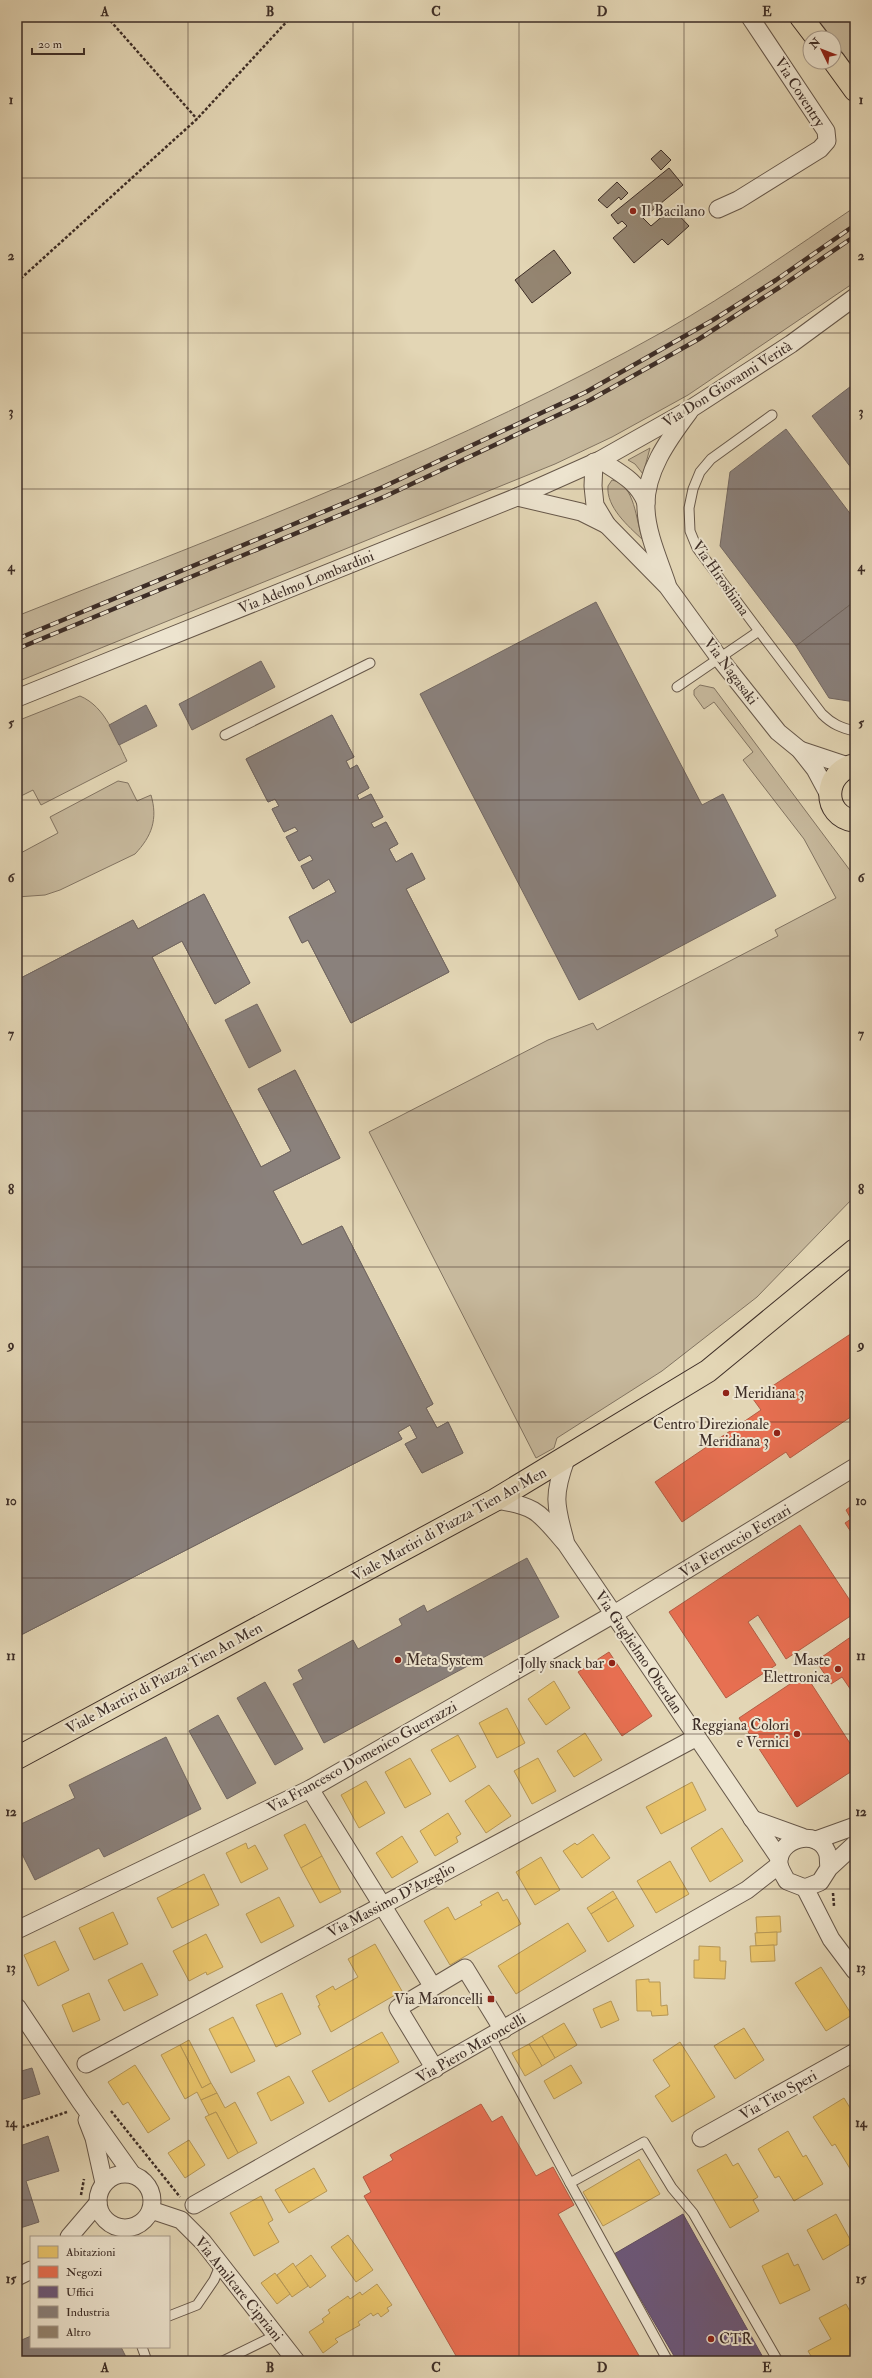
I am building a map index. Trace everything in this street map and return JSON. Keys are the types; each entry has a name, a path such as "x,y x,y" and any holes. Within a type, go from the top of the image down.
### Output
{"main road":[{"path":"801,17 811,30"},
{"path":"841,70 855,90"},
{"name":"Via Nagasaki","path":"852,765 834,778 830,797 836,811 848,818 855,835"},
{"name":"Viale Martiri di Piazza Tien An Men","path":"17,1758 495,1500 566,1459 708,1371 855,1250"}],"street":[{"name":"Via Coventry","path":"718,209 738,200 820,149 827,141 826,131 750,17"},
{"name":"Via Don Giovanni Verità","path":"597,461 692,408 791,344 855,297"},
{"name":"Via Nagasaki","path":"667,586 648,525 646,503 648,489 659,457 692,408"},
{"name":"Via Nagasaki","path":"646,503 642,493 635,484 597,461 593,486 595,505 607,525 667,586 720,659 778,732 800,750 815,769 830,797"},
{"name":"Via Adelmo Lombardini","path":"17,698 517,497 597,461"},
{"name":"Via Nagasaki","path":"517,497 581,512 607,525"},
{"name":"Via Nagasaki","path":"800,750 852,765"},
{"name":"Via Guglielmo Oberdan","path":"566,1459 556,1485 556,1510 566,1544"},
{"name":"Via Ferruccio Ferrari","path":"614,1614 855,1467"},
{"name":"Via Guglielmo Oberdan","path":"495,1500 520,1504 536,1511 566,1544 752,1819 779,1862 787,1881"},
{"name":"Via Francesco Domenico Guerrazzi","path":"17,1930 310,1789 614,1614"},
{"name":"Via Massimo D'Azeglio","path":"86,2064 697,1737"},
{"path":"310,1789 433,1987"},
{"path":"752,1819 809,1839 827,1852 822,1881 831,1939 855,1971"},
{"path":"779,1862 787,1844 855,1826"},
{"path":"787,1881 822,1881 855,1844"},
{"name":"Via Piero Maroncelli","path":"188,2202 435,2069 747,1890 779,1862"},
{"name":"Via Piero Maroncelli","path":"747,1890 787,1881"},
{"path":"822,1881 831,1903 831,1939"},
{"path":"435,2069 398,2008 465,1968 497,2033"},
{"path":"17,2007 94,2138 104,2183"},
{"name":"Via Tito Speri","path":"701,2138 855,2052"},
{"path":"75,2106 132,2174 145,2181 149,2187 153,2201 151,2210 141,2223 133,2227 112,2232 103,2218 98,2203 98,2196 104,2183 117,2174 132,2174"},
{"path":"70,2236 98,2203"},
{"name":"Via Amilcare Cipriani","path":"151,2210 181,2220 203,2242 220,2266 296,2361"},
{"path":"17,2277 30,2270"}],"lane":[{"name":"Via Hiroshima","path":"772,415 710,459 700,472 693,489 689,508 690,531 697,548 822,714 830,722 844,729 855,731"},
{"name":"Via Hiroshima","path":"677,687 759,631"},
{"path":"225,735 370,663"},
{"path":"497,2033 570,2183 668,2361"},
{"path":"570,2183 644,2142 672,2188 694,2213 778,2361"},
{"path":"170,2316 197,2305 214,2280 220,2266"},
{"path":"223,2361 276,2335"},
{"path":"142,2348 147,2361"}],"path":[{"path":"107,17 196,119"},
{"path":"17,282 196,119 291,17"},
{"path":"822,1881 831,1903"},
{"path":"17,2129 75,2106"},
{"path":"108,2109 188,2202"},
{"path":"80,2200 84,2173"}],"shaded area":[{"path":"816,17 855,17 855,70 842,52 842,30 826,30"},
{"path":"855,207 855,282 688,395 612,437 555,464 17,682 17,616 264,518 428,449 588,372 690,316 762,270"},
{"path":"650,448 643,474 635,464 628,460"},
{"path":"612,480 620,483 630,496 634,504 643,540 614,509 608,494 608,486"},
{"path":"700,685 714,688 855,877 855,1196 757,1297 662,1371 557,1438 554,1448 536,1458 369,1132 548,1040 593,1023 597,1030 778,936 775,930 836,898 804,839 743,760 753,752 714,702 704,709 694,695 694,690"},
{"path":"80,696 97,707 103,715 114,733 127,761 41,805 33,790 17,798 17,721"},
{"path":"118,781 128,783 137,801 151,795 154,812 152,827 146,841 135,854 60,890 45,895 17,897 17,855 58,833 50,817"}],"building: Abitazioni":[{"path":"554,1681 570,1708 546,1725 528,1699"},
{"path":"507,1708 525,1743 497,1758 479,1723"},
{"path":"585,1733 602,1760 574,1777 557,1751"},
{"path":"458,1735 476,1767 450,1782 431,1750"},
{"path":"410,1758 431,1794 405,1808 385,1772"},
{"path":"538,1758 556,1791 532,1804 514,1771"},
{"path":"366,1781 385,1813 359,1828 341,1795"},
{"path":"692,1782 706,1810 661,1834 646,1807"},
{"path":"489,1785 511,1816 486,1833 465,1801"},
{"path":"448,1813 461,1834 456,1837 458,1842 435,1856 420,1831"},
{"path":"305,1824 322,1856 301,1868 284,1835"},
{"path":"722,1828 743,1861 710,1882 691,1848"},
{"path":"593,1834 610,1858 582,1878 563,1851 575,1843 577,1845"},
{"path":"402,1836 418,1862 392,1878 376,1853"},
{"path":"246,1843 248,1849 255,1845 268,1869 241,1883 226,1853"},
{"path":"322,1856 341,1892 320,1903 301,1868"},
{"path":"541,1857 560,1890 535,1905 516,1872"},
{"path":"670,1861 689,1894 656,1913 637,1881"},
{"path":"204,1874 219,1905 172,1928 157,1898"},
{"path":"613,1891 617,1898 591,1914 587,1908"},
{"path":"498,1892 503,1901 507,1899 521,1924 450,1965 424,1921 448,1907 455,1920 482,1905 480,1902"},
{"path":"279,1897 294,1926 261,1943 246,1914"},
{"path":"617,1898 634,1926 608,1942 591,1914"},
{"path":"113,1912 128,1944 94,1960 79,1928"},
{"path":"780,1916 781,1932 757,1933 756,1917"},
{"path":"568,1923 586,1951 516,1994 498,1966"},
{"path":"777,1932 777,1945 756,1946 755,1933"},
{"path":"206,1934 223,1967 207,1975 206,1972 189,1981 173,1951"},
{"path":"55,1941 69,1970 38,1986 24,1955"},
{"path":"375,1944 402,1991 331,2032 318,2006 320,2005 316,1996 333,1986 335,1990 358,1977 348,1959"},
{"path":"774,1945 775,1961 751,1962 750,1946"},
{"path":"699,1946 720,1947 720,1961 726,1961 725,1979 694,1978 694,1960 699,1960"},
{"path":"142,1963 158,1995 124,2011 108,1980"},
{"path":"821,1967 852,2015 826,2031 795,1983"},
{"path":"649,1979 649,1982 660,1982 661,2006 667,2005 668,2015 652,2016 651,2011 637,2011 636,1980"},
{"path":"89,1993 100,2020 73,2032 62,2005"},
{"path":"282,1993 301,2034 276,2047 256,2005"},
{"path":"611,2001 619,2020 601,2028 593,2009"},
{"path":"233,2017 255,2061 231,2073 209,2029"},
{"path":"564,2023 577,2045 555,2058 542,2036"},
{"path":"744,2028 764,2060 735,2079 714,2046"},
{"path":"382,2032 399,2062 329,2102 312,2071"},
{"path":"542,2036 555,2058 542,2066 529,2044"},
{"path":"189,2040 211,2083 202,2088 180,2045"},
{"path":"680,2042 715,2097 672,2122 655,2096 670,2086 653,2060"},
{"path":"529,2044 542,2066 525,2076 512,2053"},
{"path":"180,2045 202,2088 211,2083 217,2093 201,2100 197,2092 185,2099 161,2055"},
{"path":"135,2065 170,2119 148,2133 128,2102 123,2105 108,2082"},
{"path":"571,2065 582,2083 554,2099 544,2081"},
{"path":"289,2076 304,2103 271,2121 257,2093"},
{"path":"217,2093 225,2108 235,2102 257,2143 238,2153 216,2112 209,2115 201,2100"},
{"path":"844,2098 855,2116 855,2170 852,2172 835,2144 832,2146 813,2117"},
{"path":"216,2112 238,2153 228,2159 205,2117"},
{"path":"788,2131 803,2157 806,2155 823,2184 794,2201 779,2176 775,2178 758,2149"},
{"path":"189,2140 205,2165 185,2178 168,2153"},
{"path":"726,2154 733,2166 738,2163 758,2197 753,2200 759,2211 730,2228 697,2170"},
{"path":"639,2159 660,2194 603,2226 583,2192"},
{"path":"314,2168 327,2191 289,2213 275,2190"},
{"path":"261,2196 273,2220 268,2223 279,2242 254,2256 230,2213"},
{"path":"836,2214 852,2243 823,2260 807,2230"},
{"path":"348,2235 373,2270 356,2282 331,2247"},
{"path":"788,2253 794,2266 798,2264 810,2290 780,2304 762,2266"},
{"path":"311,2255 326,2276 310,2288 295,2267"},
{"path":"293,2263 308,2286 292,2297 277,2275"},
{"path":"275,2273 290,2294 277,2304 261,2283"},
{"path":"377,2284 392,2305 387,2308 389,2311 381,2317 378,2313 373,2316 371,2313 358,2322 360,2325 335,2339 338,2342 323,2353 309,2332 324,2322 322,2319 330,2313 328,2310 348,2296 350,2299 360,2292 362,2295"},
{"path":"846,2304 855,2320 855,2356 846,2361 814,2361 808,2351 831,2339 819,2318"}],"building: Negozi":[{"name":"Centro Direzionale Meridiana 3","path":"855,1331 855,1414 790,1458 786,1452 682,1522 655,1482 761,1410 753,1399"},
{"path":"855,1503 855,1538 845,1523 851,1519 846,1510"},
{"path":"800,1525 855,1608 855,1613 786,1659 758,1615 748,1622 776,1665 726,1698 669,1612"},
{"name":"Maste Elettronica","path":"855,1634 855,1696 842,1677 831,1684 816,1661"},
{"path":"609,1652 652,1716 622,1736 578,1672"},
{"name":"Reggiana Colori e Vernici","path":"805,1674 855,1751 855,1769 797,1807 739,1718"},
{"path":"481,2104 492,2122 502,2116 536,2176 553,2167 574,2205 558,2214 642,2361 459,2361 364,2196 371,2192 363,2177 393,2160 390,2155"}],"building: Uffici":[{"name":"CTR","path":"683,2214 765,2361 677,2361 614,2254"}],"building: Industria":[{"path":"855,383 855,473 812,416"},
{"path":"786,429 855,520 855,601 796,646 720,546 730,472"},
{"path":"855,601 855,702 829,698 796,646"},
{"path":"596,602 702,805 723,794 776,896 579,1000 420,694"},
{"path":"261,661 275,687 192,730 179,704"},
{"path":"146,705 157,726 119,745 109,725"},
{"path":"332,715 354,757 346,761 350,769 357,765 369,788 357,795 359,800 371,794 383,817 371,823 374,828 386,822 398,844 389,849 396,862 412,853 425,879 406,889 449,972 351,1023 308,940 302,943 289,917 336,892 329,879 313,889 301,866 313,860 310,855 299,861 286,837 298,831 295,827 284,832 272,809 279,806 275,799 268,802 246,759","holes":["378,871 383,881 351,897 346,887","390,932 396,944 382,951 376,939","368,954 374,965 362,972 355,960"]},
{"path":"332,715 354,757 346,761 350,769 357,765 369,788 357,795 359,800 371,794 383,817 371,823 374,828 386,822 398,844 389,849 396,862 412,853 425,879 406,889 449,972 351,1023 308,940 302,943 289,917 336,892 329,879 313,889 301,866 313,860 310,855 299,861 286,837 298,831 295,827 284,832 272,809 279,806 275,799 268,802 246,759"},
{"path":"204,894 250,983 215,1004 182,941 152,957 261,1167 291,1151 258,1089 295,1070 340,1158 273,1191 302,1245 342,1226 433,1404 426,1408 437,1428 448,1422 463,1453 422,1473 405,1444 417,1438 410,1425 398,1432 402,1439 17,1637 17,1260 22,1257 17,1247 17,980 133,920 138,929"},
{"path":"204,894 250,983 215,1004 182,941 152,957 261,1167 291,1151 258,1089 295,1070 340,1158 273,1191 302,1245 342,1226 433,1404 426,1408 437,1428 448,1422 463,1453 422,1473 405,1444 417,1438 410,1425 398,1432 402,1439 17,1637 17,980 133,920 138,929"},
{"path":"257,1004 281,1051 249,1068 225,1020"},
{"name":"Meta System","path":"527,1558 559,1617 324,1743 293,1684 303,1679 298,1670 353,1640 358,1649 402,1625 399,1619 424,1605 427,1612"},
{"path":"265,1682 303,1749 275,1765 237,1698"},
{"path":"218,1715 256,1783 227,1799 189,1731"},
{"path":"166,1737 201,1809 104,1857 99,1848 35,1880 17,1844 17,1826 75,1798 69,1785"},
{"path":"32,2068 40,2094 17,2101 17,2069 18,2072"},
{"path":"48,2136 59,2171 26,2181 39,2222 17,2229 17,2147"},
{"path":"30,2336 30,2348 122,2348 128,2361 17,2361 17,2342"}],"building: Altro":[{"path":"661,150 671,160 661,170 651,159"},
{"name":"Il Bacilano","path":"669,168 683,185 643,218 651,226 672,208 689,226 668,245 662,239 634,263 613,238 627,226 622,221 618,224 611,215"},
{"path":"617,182 628,193 621,200 619,197 607,208 598,200"},
{"path":"554,250 571,273 532,303 515,280"}],"railway":[{"path":"17,639 383,487 586,392 713,320 776,280 855,225"},
{"path":"17,649 386,496 590,400 699,339 780,287 855,236"}],"place":[{"name":"Il Bacilano","path":"633,211"},
{"name":"Meridiana 3","path":"726,1393"},
{"name":"Centro Direzionale Meridiana 3","path":"777,1433"},
{"name":"Meta System","path":"398,1660"},
{"name":"Jolly snack bar","path":"612,1663"},
{"name":"Maste Elettronica","path":"838,1669"},
{"name":"Reggiana Colori e Vernici","path":"797,1734"},
{"name":"Via Maroncelli","path":"491,1999"},
{"name":"CTR","path":"711,2339"}]}
